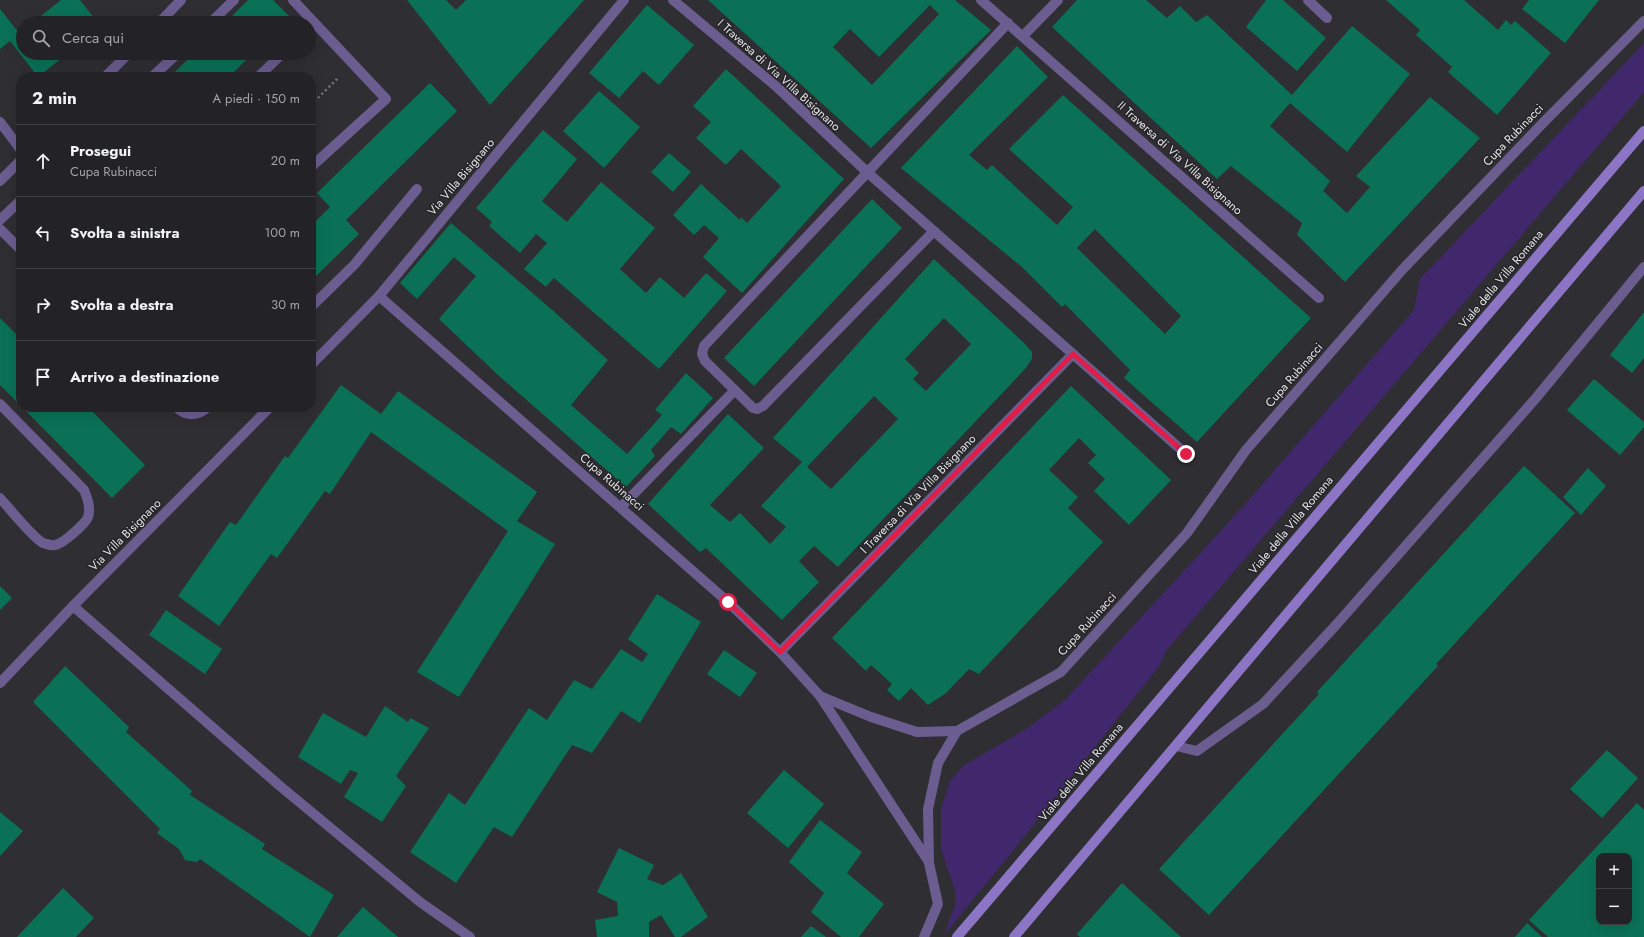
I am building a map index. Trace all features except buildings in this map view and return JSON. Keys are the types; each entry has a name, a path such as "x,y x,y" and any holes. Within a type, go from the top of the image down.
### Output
{"main road":[{"name":"Viale della Villa Romana","path":"957,937 1644,131"},
{"path":"1014,937 1644,191"}],"street":[{"path":"166,16 181,0"},
{"path":"217,16 234,0"},
{"path":"293,0 305,16"},
{"name":"Via Villa Bisignano","path":"316,360 379,296 624,0"},
{"name":"I Traversa di Via Villa Bisignano","path":"673,0 778,88 867,172 1186,454"},
{"name":"II Traversa di Via Villa Bisignano","path":"981,0 1319,298"},
{"path":"1023,36 1058,0"},
{"path":"1308,0 1327,18"},
{"name":"Cupa Rubinacci","path":"820,696 871,717 916,732 957,731 1061,672 1187,533 1246,450 1402,270 1541,124 1644,21"},
{"path":"934,231 763,406 757,409 753,408 705,361 702,354 704,346 1008,23"},
{"path":"316,29 353,62 386,100 316,162"},
{"path":"110,72 122,60"},
{"path":"157,72 170,60"},
{"path":"263,72 276,60"},
{"path":"0,122 16,143"},
{"path":"0,181 16,165"},
{"path":"316,302 354,265 417,189"},
{"path":"0,220 16,205"},
{"path":"0,229 16,245"},
{"path":"1176,746 1197,751 1263,704 1336,625 1530,404 1644,267"},
{"name":"Cupa Rubinacci","path":"379,296 621,507 749,621 780,652 820,696 929,863"},
{"name":"I Traversa di Via Villa Bisignano","path":"780,652 1073,354"},
{"path":"621,507 734,391"},
{"path":"0,404 84,490 88,497 89,509 85,523 61,543 50,545 39,540 0,498"},
{"path":"181,412 191,414 198,414 201,412"},
{"name":"Via Villa Bisignano","path":"0,683 73,606 265,412"},
{"path":"73,606 280,786 420,902 470,937"},
{"name":"Cupa Rubinacci","path":"924,937 938,904 929,863 928,809 938,763 957,731"}],"path":[{"path":"316,99 353,62"}],"shaded area":[{"path":"1644,43 1644,92 1166,651 1160,665 1008,857 944,935 955,905 956,894 941,849 941,809 950,781 963,766 1026,729 1065,700 1240,510 1414,310 1420,279"}],"route":[{"path":"728,602 780,652 1073,354 1186,454"}]}
